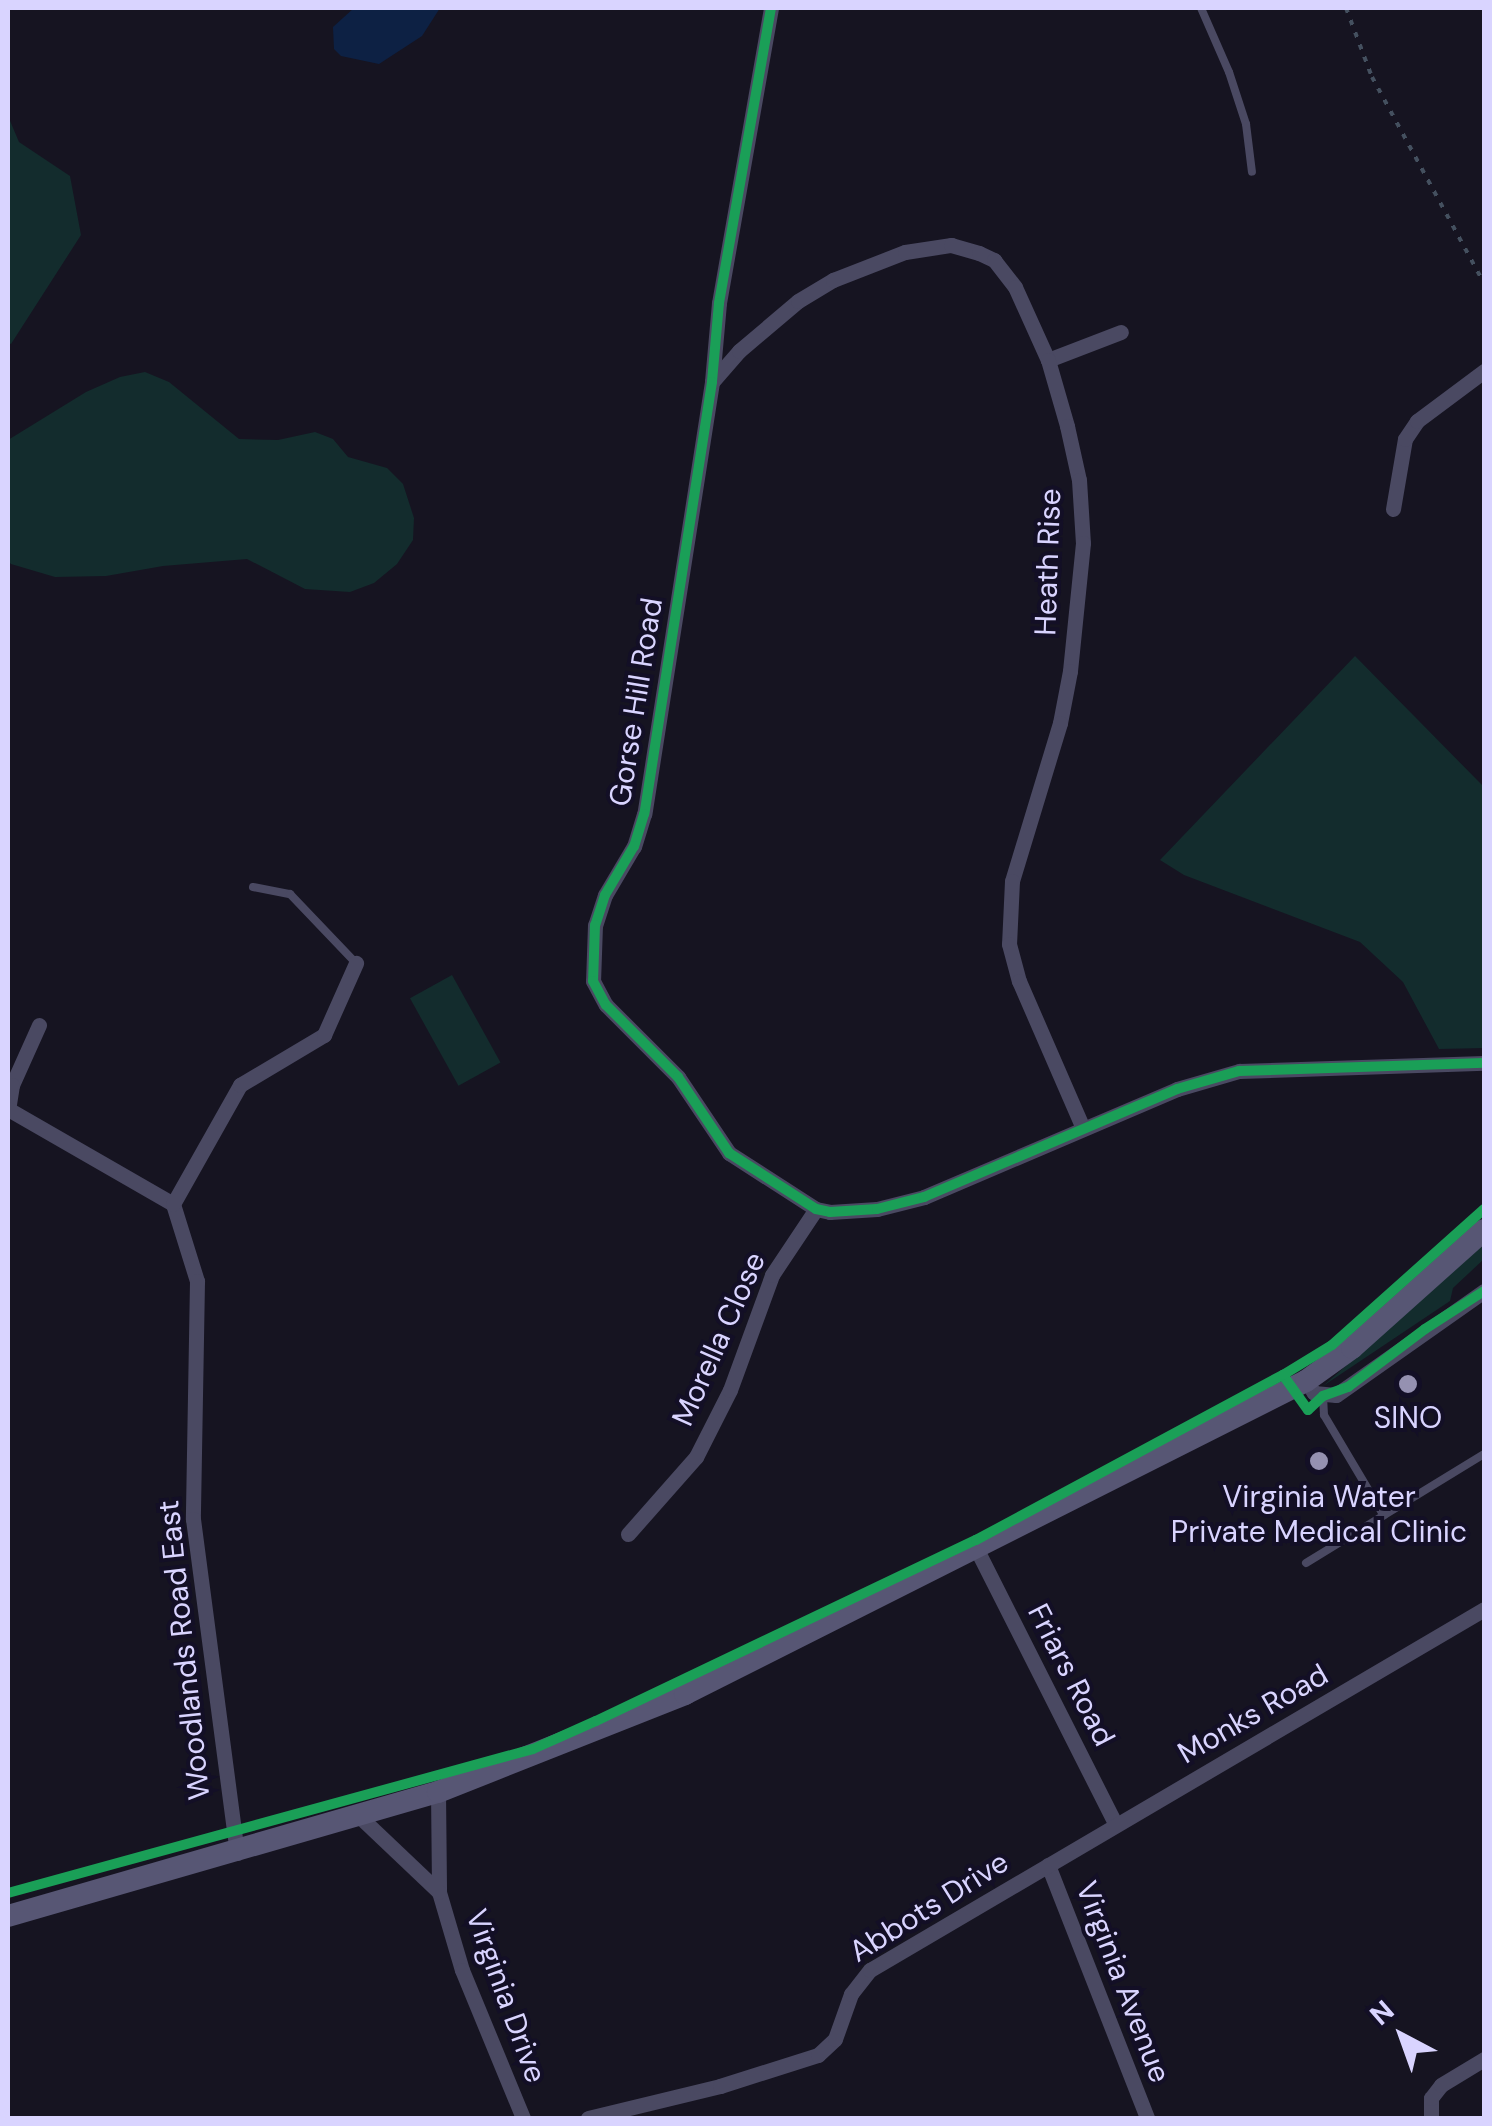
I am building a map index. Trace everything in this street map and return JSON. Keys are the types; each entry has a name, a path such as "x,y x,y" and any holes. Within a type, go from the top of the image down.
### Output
{"main road":[{"path":"8,1916 438,1792 685,1694 1314,1389 1363,1339 1484,1230"}],"street":[{"name":"Gorse Hill Road","path":"771,8 718,304 712,382 644,814 634,846 605,896 595,924 593,981 606,1006 678,1078 729,1153 816,1209"},
{"name":"Heath Rise","path":"712,382 798,301 868,264 952,245 994,260 1014,287 1048,360 1079,480 1082,543 1078,614 1060,723 1012,881 1009,944 1046,1048 1084,1128"},
{"path":"1048,360 1121,332"},
{"path":"1393,508 1404,440 1417,421 1484,371"},
{"path":"39,1025 12,1084 8,1109 173,1204 240,1085 324,1035 356,963"},
{"path":"816,1209 846,1213 901,1204 1177,1089 1240,1071 1484,1063"},
{"name":"Woodlands Road East","path":"173,1204 198,1280 193,1519 237,1853"},
{"name":"Morella Close","path":"628,1534 696,1457 716,1422 766,1288 816,1209"},
{"path":"1314,1389 1348,1388 1484,1291"},
{"name":"Friars Road","path":"977,1550 1116,1825"},
{"name":"Monks Road","path":"1048,1865 1484,1610"},
{"name":"Virginia Drive","path":"438,1792 439,1892 462,1970 523,2118"},
{"name":"Virginia Drive","path":"359,1816 439,1892"},
{"name":"Abbots Drive","path":"588,2118 720,2086 818,2054 836,2038 850,1994 870,1970 1048,1865"},
{"name":"Virginia Avenue","path":"1048,1865 1147,2118"},
{"path":"1431,2118 1432,2098 1441,2085 1484,2059"}],"lane":[{"path":"1201,8 1230,72 1246,124 1252,172"},
{"path":"253,887 290,894 356,963"},
{"path":"1314,1389 1324,1415 1384,1516"},
{"path":"1306,1563 1484,1454"}],"path":[{"path":"1346,8 1372,77 1484,283"}],"green space":[{"path":"8,116 19,142 70,176 81,235 11,344 8,343"},
{"path":"145,372 169,382 239,439 278,440 315,432 333,439 348,457 387,468 403,484 414,518 413,540 397,564 374,583 350,592 305,589 247,559 163,566 106,576 55,577 11,564 8,440 86,392 120,377"},
{"path":"1355,656 1484,787 1484,1048 1439,1049 1403,982 1360,942 1184,875 1160,860"},
{"path":"452,975 500,1062 458,1086 410,998"},
{"path":"1484,1244 1484,1259 1453,1288 1450,1301 1323,1386"}],"water":[{"path":"354,8 440,8 422,36 379,64 341,56 334,49 333,27"}],"cycle path":[{"path":"771,8 719,303 712,382 644,814 634,846 605,895 595,925 593,981 606,1005 678,1077 729,1153 816,1209 830,1212 877,1209 924,1197 1177,1089 1239,1071 1484,1063"},
{"path":"8,1893 533,1749 596,1721 976,1540 1283,1375 1332,1345 1484,1209"},
{"path":"1283,1375 1308,1410 1323,1396 1348,1387 1484,1291"}],"place":[{"name":"SINO","path":"1408,1384"},
{"name":"Virginia Water Private Medical Clinic","path":"1319,1461"}]}
